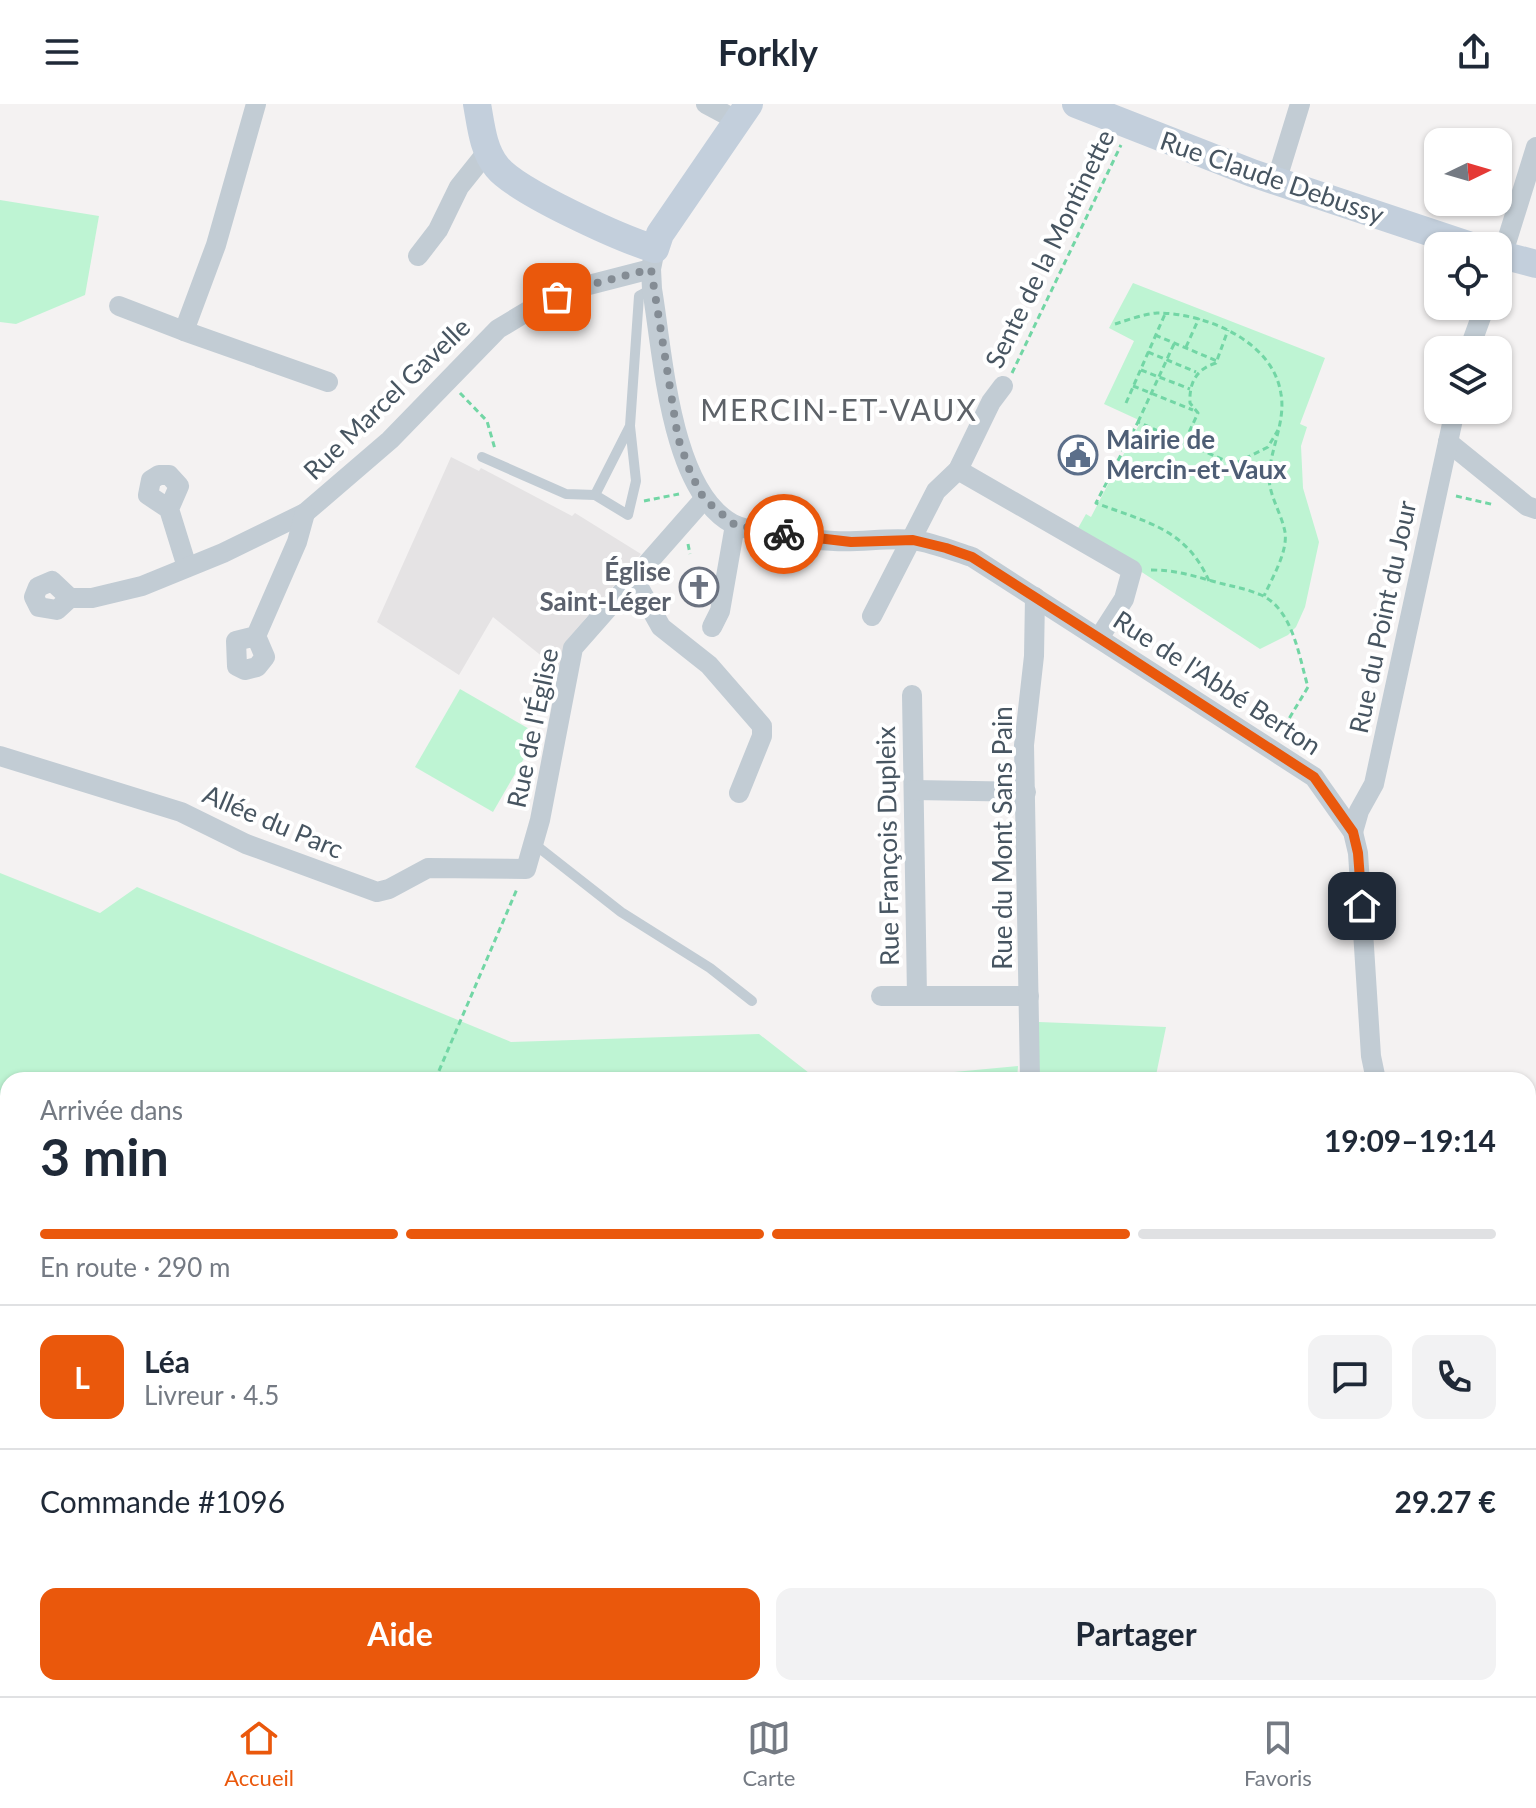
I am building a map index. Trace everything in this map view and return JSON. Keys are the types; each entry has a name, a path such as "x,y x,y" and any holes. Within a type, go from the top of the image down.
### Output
{"street":[{"path":"184,331 216,245 256,104"},
{"path":"477,104 487,152 514,182 653,269"},
{"path":"706,104 742,112 660,234 653,269 681,454 704,499 735,525 720,611 712,627"},
{"name":"Rue Claude Debussy","path":"1076,104 1130,128 1276,182 1428,232"},
{"path":"1276,182 1300,104"},
{"path":"1509,232 1536,147"},
{"path":"418,256 438,230 459,187 487,152"},
{"path":"1512,261 1536,264"},
{"name":"Rue Marcel Gavelle","path":"70,598 118,593 187,567 305,513 390,440 498,329 533,308 581,287 653,269"},
{"path":"119,306 328,382"},
{"path":"872,616 936,491 958,470 991,402 1003,386"},
{"name":"Rue du Point du Jour","path":"1353,832 1359,811 1374,784 1452,424"},
{"path":"1448,442 1531,507"},
{"path":"958,470 1132,570 1124,599 1099,638"},
{"name":"Rue de l'Église","path":"526,869 573,648 704,499"},
{"path":"169,509 187,567"},
{"path":"256,636 297,542 305,513"},
{"name":"Rue de l'Abbé Berton","path":"735,525 829,541 913,540 972,557 1314,777 1353,832"},
{"path":"633,577 661,627 709,665 762,726 762,736 739,793"},
{"name":"Rue du Mont Sans Pain","path":"1030,1072 1024,745 1034,656 1035,597"},
{"name":"Rue François Dupleix","path":"912,695 917,996"},
{"name":"Allée du Parc","path":"0,756 181,812 246,844 377,892 428,868 526,869"},
{"path":"914,790 1026,792"},
{"path":"1353,832 1358,853 1374,1072"},
{"path":"881,996 1029,996"}],"lane":[{"path":"482,457 566,494 595,495 628,515 636,481 630,426 639,296 653,269"},
{"path":"595,495 630,426"},
{"path":"533,843 621,912 710,968 752,1001"}],"path":[{"name":"Sente de la Montinette","path":"1003,386 1019,362 1130,128"},
{"path":"1115,324 1152,313 1199,318 1228,330 1266,359 1281,393 1280,427 1269,480"},
{"path":"1126,403 1165,314"},
{"path":"1186,349 1199,318"},
{"path":"1196,411 1190,403 1190,389 1198,373 1217,361 1228,330"},
{"path":"1155,335 1217,361"},
{"path":"1174,344 1096,503 1185,542 1198,556 1209,581"},
{"path":"1148,352 1198,373"},
{"path":"1141,369 1190,389"},
{"path":"448,381 487,421 495,462"},
{"path":"1133,386 1196,411"},
{"path":"1184,442 1196,411"},
{"path":"1138,422 1233,464 1262,471 1269,480 1286,535 1280,561 1264,596"},
{"path":"1233,464 1268,447 1280,427"},
{"path":"1436,492 1517,509 1531,507"},
{"path":"654,500 675,495"},
{"path":"1132,570 1168,570 1209,581 1264,596 1280,610 1289,627 1308,687 1270,749"},
{"path":"438,1072 526,869"}],"shaded area":[{"path":"451,457 479,471 481,468 572,516 575,513 641,554 567,640 559,670 493,617 459,675 377,622"}],"green space":[{"path":"0,200 99,216 85,295 16,324 0,322"},
{"path":"1133,283 1325,358 1300,424 1307,427 1301,446 1303,488 1319,542 1305,607 1296,627 1288,635 1260,649 1077,530 1086,514 1091,517 1141,421 1104,404 1134,341 1109,328"},
{"path":"460,689 538,734 493,812 415,767"},
{"path":"0,873 100,913 137,887 511,1042 759,1034 808,1072 0,1072"},
{"path":"1039,1022 1166,1027 1157,1072 1039,1072"},
{"path":"1018,1066 1018,1072 954,1072"}],"way so far":[{"path":"557,297 581,287 651,269 681,454 691,474 704,499 735,525 784,534"}],"place":[{"name":"Mairie de Mercin-et-Vaux","path":"1078,455"},
{"name":"Église Saint-Léger","path":"699,587"}],"district":[{"name":"MERCIN-ET-VAUX","path":"839,411"}],"route":[{"path":"784,534 829,541 913,540 946,548 972,557 1099,638 1314,777 1353,832 1358,853 1362,906"}]}
